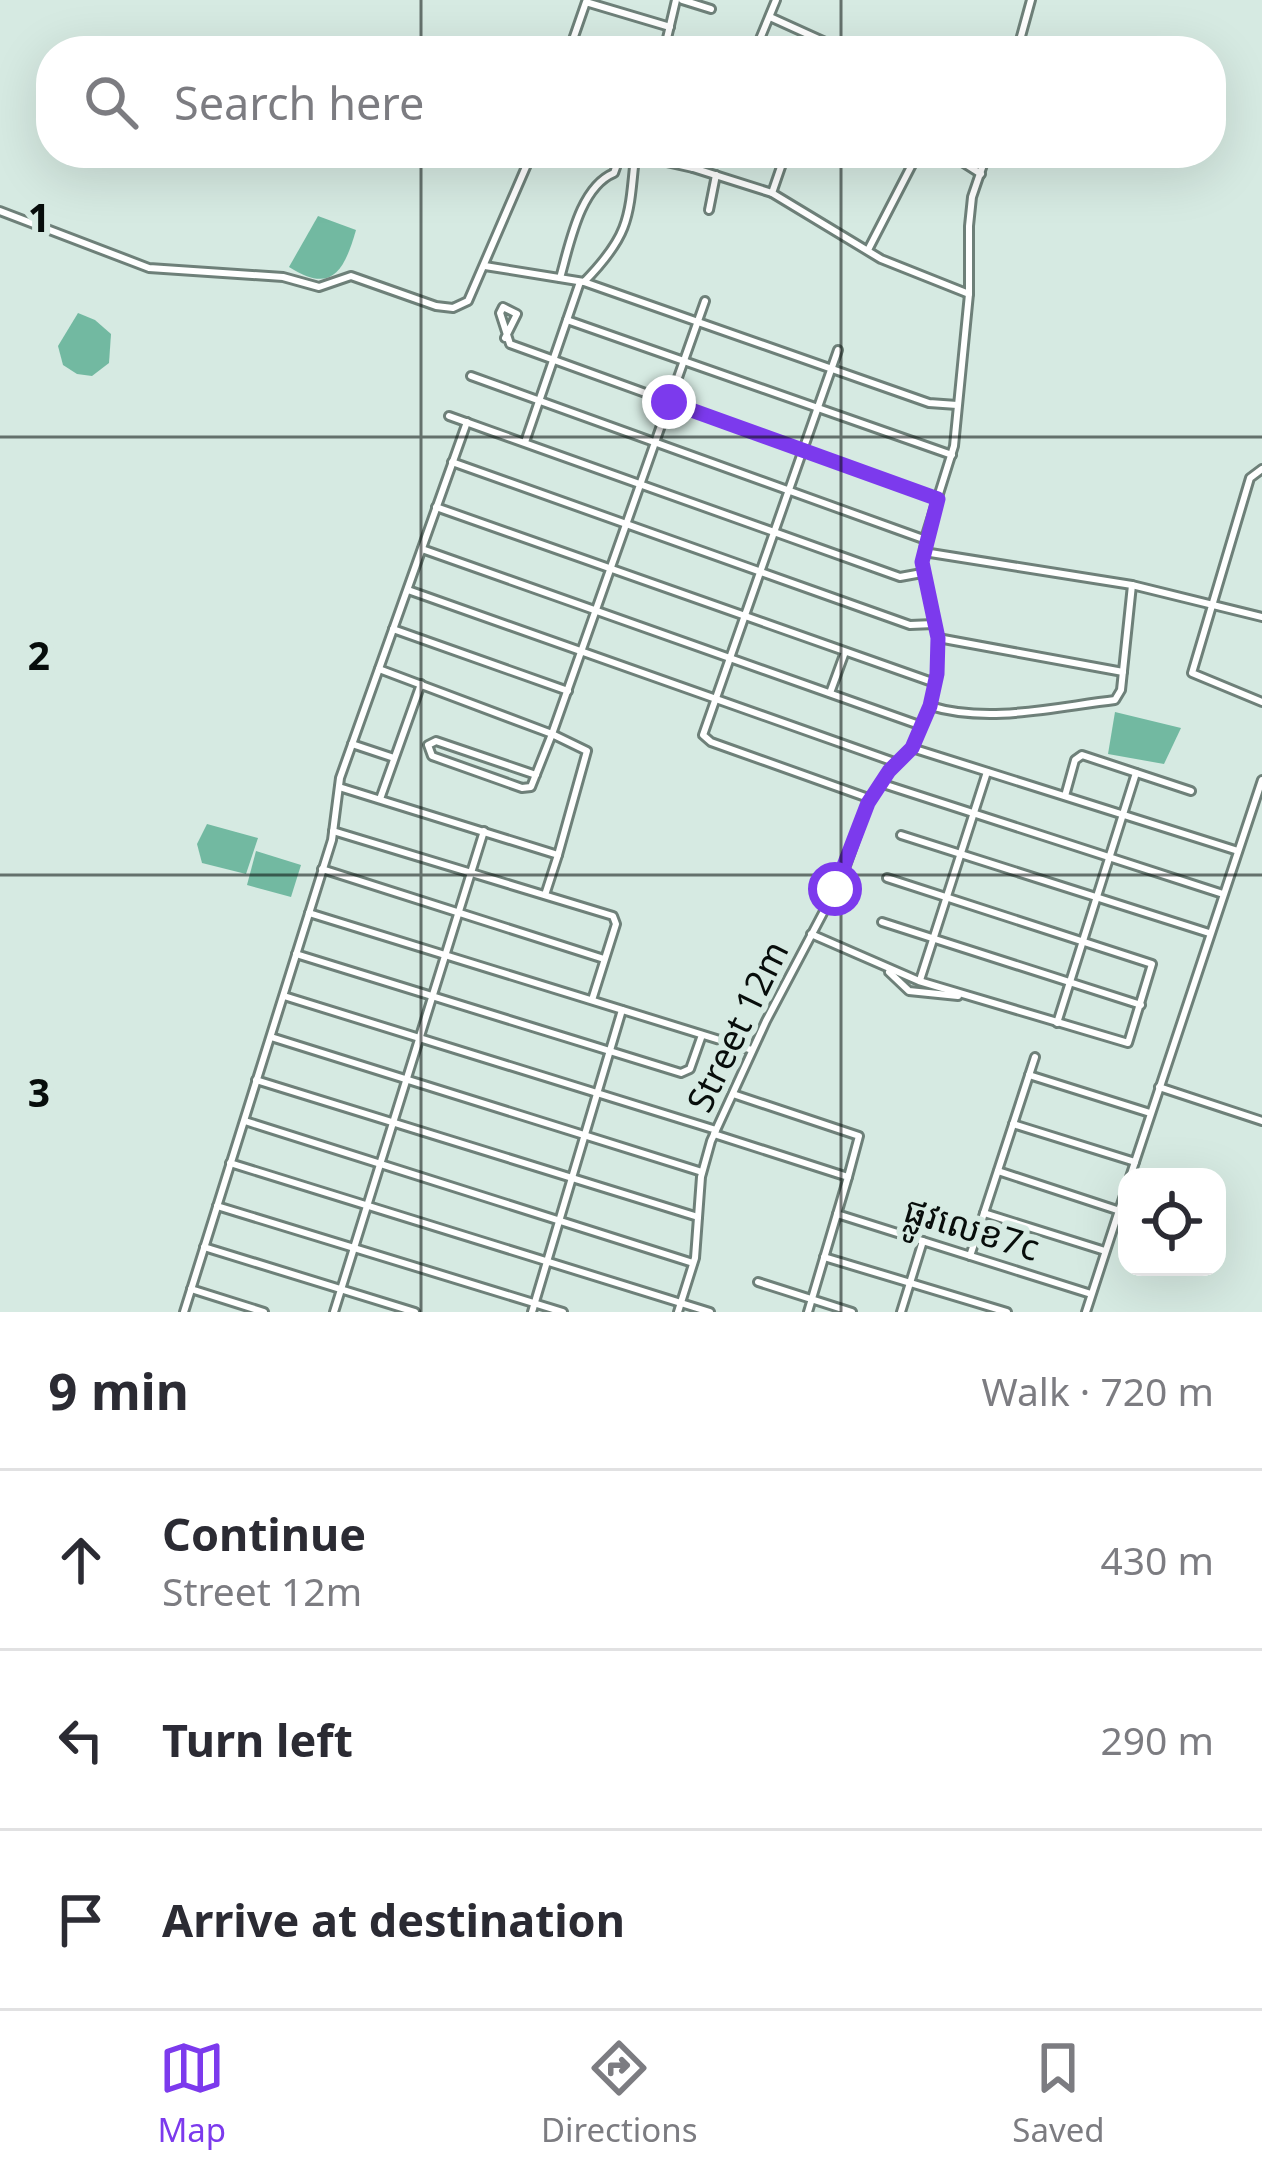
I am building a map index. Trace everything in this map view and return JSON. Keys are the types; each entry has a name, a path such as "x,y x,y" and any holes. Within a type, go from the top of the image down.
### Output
{"street":[{"path":"668,36 679,0 712,9"},
{"path":"762,36 776,0"},
{"path":"1020,36 1031,0"},
{"path":"574,36 586,2 670,27"},
{"path":"770,17 812,36"},
{"path":"0,211 149,268 283,278 319,287 351,275 454,308 468,302 526,168"},
{"path":"560,278 592,190 616,168"},
{"path":"525,442 582,282 624,232 634,168"},
{"path":"693,168 772,193 880,259 969,294"},
{"path":"772,193 780,168"},
{"path":"868,250 910,168"},
{"path":"972,168 981,174"},
{"name":"Street 12m","path":"679,1307 693,1263 702,1172 715,1132 842,877 871,799 912,748 930,706 938,638 922,573 924,552 952,455 969,294 968,226 983,168"},
{"path":"710,210 716,175"},
{"path":"484,266 582,282 928,403 957,405"},
{"path":"536,776 436,741 428,745 432,756 508,784 531,787 536,776 568,692 705,301"},
{"path":"505,338 517,314 503,307 500,313 505,338 510,344 938,499"},
{"path":"567,320 952,455"},
{"path":"838,350 704,728 705,739 871,799"},
{"path":"471,376 926,540"},
{"path":"449,416 900,577 922,573"},
{"path":"184,1312 309,913 352,744 466,422"},
{"path":"452,462 910,625 934,624"},
{"path":"1262,470 1250,478 1192,676 1219,682 1262,702"},
{"path":"436,507 935,683"},
{"path":"422,548 922,726"},
{"path":"924,552 1132,585 1262,617"},
{"path":"930,706 985,715 1115,700 1124,672 1132,585"},
{"path":"407,590 896,763"},
{"path":"393,629 568,692"},
{"path":"938,638 1124,672"},
{"path":"830,694 845,651"},
{"path":"379,669 552,734 580,746 588,756 545,895"},
{"path":"380,799 421,684"},
{"path":"352,744 394,758"},
{"path":"912,748 1238,851"},
{"path":"1065,796 1078,756 1191,791"},
{"path":"920,981 987,772"},
{"path":"1057,1023 1136,773"},
{"path":"1133,1168 1262,780"},
{"path":"880,783 1223,894"},
{"path":"339,787 558,855"},
{"path":"333,831 613,916 616,924 592,1000"},
{"path":"334,1312 484,831"},
{"path":"901,835 1210,933"},
{"path":"322,869 604,959"},
{"path":"812,934 920,981 1128,1043 1152,964 887,878"},
{"path":"309,913 752,1050"},
{"path":"882,922 1141,1005"},
{"path":"296,954 686,1073 703,1035"},
{"path":"887,969 909,991 968,996"},
{"path":"283,995 848,1178"},
{"path":"533,1308 622,1010"},
{"path":"270,1037 702,1172"},
{"path":"970,1256 1035,1057"},
{"path":"1029,1075 1150,1113"},
{"path":"256,1080 698,1217"},
{"path":"1159,1087 1262,1121"},
{"path":"732,1094 856,1133 859,1139 808,1312"},
{"path":"244,1120 693,1263"},
{"path":"1013,1124 1135,1162"},
{"path":"230,1163 679,1307 710,1312"},
{"path":"998,1171 1118,1210"},
{"path":"217,1206 533,1308 562,1312"},
{"path":"984,1213 1105,1251"},
{"name":"ផ្លូវលេខ7c","path":"837,1214 1091,1294"},
{"path":"1086,1312 1118,1216"},
{"path":"901,1312 923,1241"},
{"path":"204,1247 415,1312"},
{"path":"824,1257 1007,1312"},
{"path":"758,1282 852,1312"},
{"path":"191,1289 264,1312"}],"shaded area":[{"path":"318,216 356,230 341,267 316,279 289,267"},
{"path":"78,313 111,334 109,363 92,376 63,365 58,346"},
{"path":"1115,712 1181,728 1164,764 1108,754"},
{"path":"207,824 258,838 246,874 202,863 197,844"},
{"path":"256,851 301,865 291,897 247,885"}],"route":[{"path":"669,402 938,499 922,562 938,638 930,706 912,748 868,803 835,889"}]}
